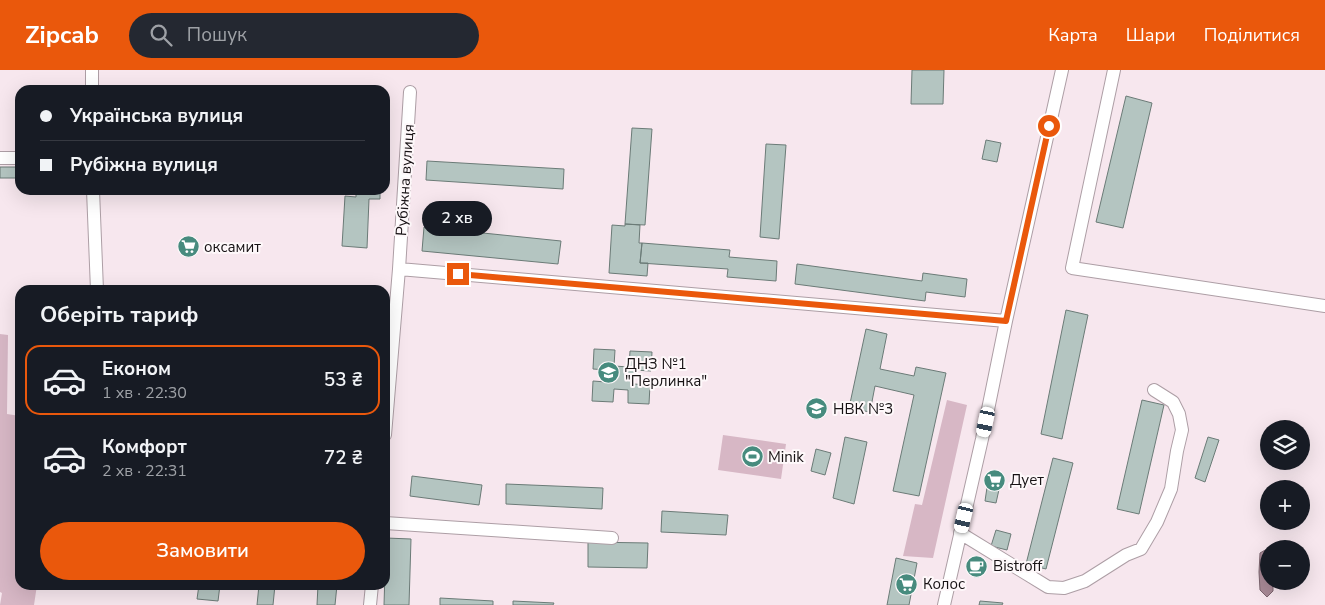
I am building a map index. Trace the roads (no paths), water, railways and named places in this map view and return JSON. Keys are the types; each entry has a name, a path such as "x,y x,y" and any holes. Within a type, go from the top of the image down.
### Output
{"street":[{"path":"92,70 92,85"},
{"path":"944,605 1062,70"},
{"path":"1114,70 1072,268 1325,306"},
{"name":"Рубіжна вулиця","path":"390,363 399,269 410,92"},
{"path":"0,158 15,158"},
{"path":"93,195 96,285"},
{"path":"399,269 1006,321"},
{"path":"960,533 1048,587 1064,588 1086,581 1126,555 1141,549 1157,522 1171,489 1182,430 1179,414 1173,402 1154,390"},
{"path":"390,523 612,538"},
{"path":"370,605 372,590"}],"place":[{"name":"оксамит","path":"188,247"},
{"name":"ДНЗ №1 \"Перлинка\"","path":"609,373"},
{"name":"НВК №3","path":"817,409"},
{"name":"Minik","path":"752,457"},
{"name":"Дует","path":"994,480"},
{"name":"Bistroff","path":"977,566"},
{"name":"Колос","path":"907,584"}]}
